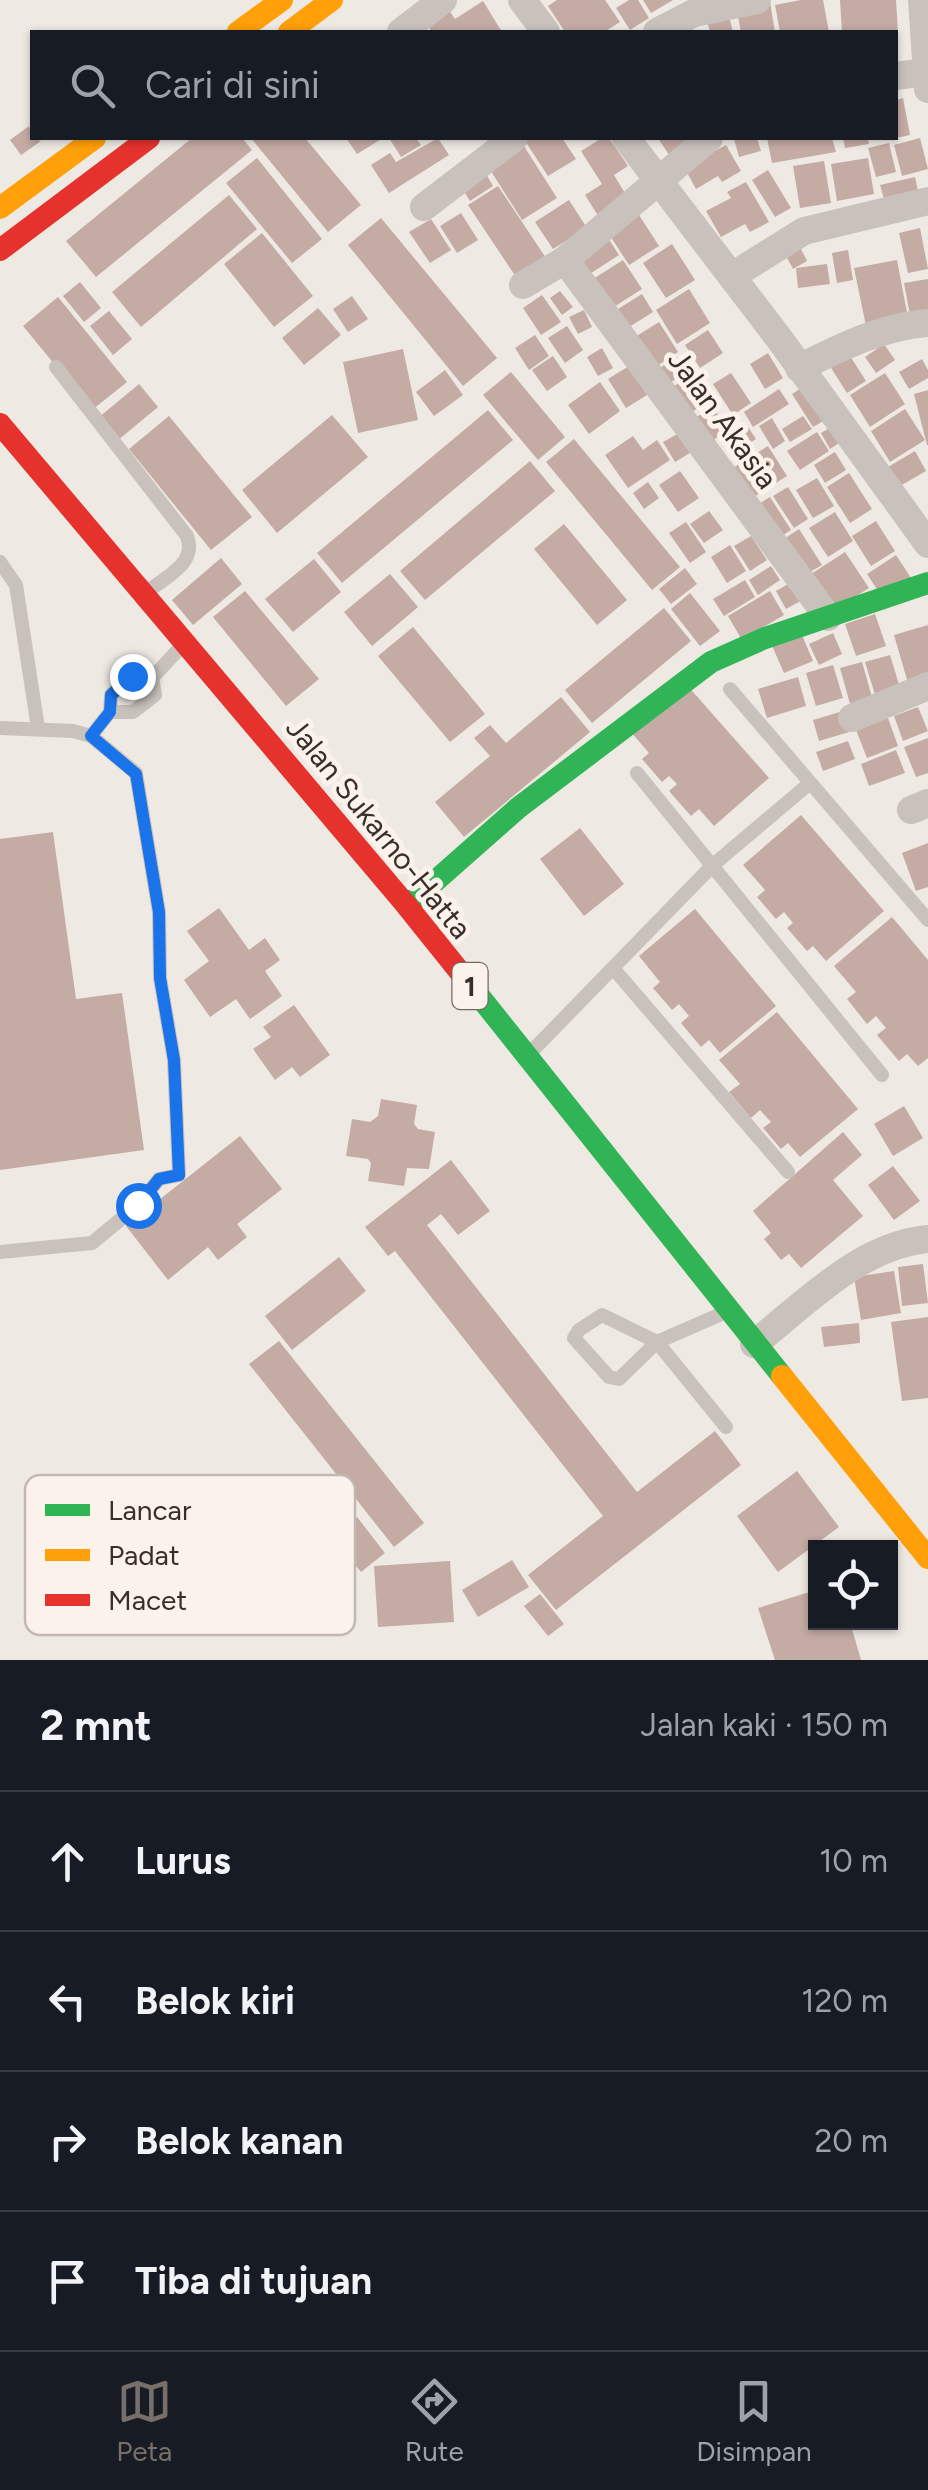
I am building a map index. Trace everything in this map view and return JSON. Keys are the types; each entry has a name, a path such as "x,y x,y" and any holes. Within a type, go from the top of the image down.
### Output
{"main road":[{"path":"241,30 282,0"},
{"path":"292,30 332,0"},
{"path":"0,208 92,140"},
{"path":"0,250 146,140"},
{"name":"Jalan Sukarno-Hatta","path":"0,424 407,906 928,1558"},
{"path":"407,906 518,808 712,662 765,638 928,583"}],"street":[{"path":"404,30 443,0"},
{"path":"522,0 544,30"},
{"path":"661,30 694,13 757,0"},
{"path":"898,76 927,80 924,9"},
{"path":"424,206 511,140"},
{"path":"628,140 928,544"},
{"path":"524,286 565,260 706,140"},
{"path":"732,276 804,232 928,200"},
{"name":"Jalan Akasia","path":"565,260 828,617"},
{"path":"800,368 878,334 928,323"},
{"path":"852,718 928,686"},
{"path":"754,1344 858,1264 893,1246 928,1239"}],"lane":[{"path":"56,367 191,546 182,565 146,593"},
{"path":"0,562 16,585 38,728"},
{"path":"152,678 187,642"},
{"path":"91,736 110,712 111,695 132,676 152,678"},
{"path":"110,712 133,712 155,695 152,678"},
{"path":"730,689 928,920"},
{"path":"0,728 38,728 91,736 136,774 159,912 160,978 174,1060 179,1175 159,1179 138,1205 92,1243 0,1252"},
{"path":"638,772 882,1075"},
{"path":"526,1057 713,865 810,783"},
{"path":"613,968 788,1172"},
{"path":"726,1427 657,1342 602,1315 579,1330 574,1338 608,1377 620,1378 657,1342 728,1311"}],"building":[{"path":"557,0 605,0 620,22 607,30 564,30 548,6"},
{"path":"629,0 638,0 649,18 630,30 616,8"},
{"path":"643,0 673,0 651,13"},
{"path":"823,0 829,30 780,30 775,5"},
{"path":"840,0 896,0 898,30 842,30"},
{"path":"483,1 501,30 431,30 426,23 448,9 455,19"},
{"path":"770,2 775,30 741,30 736,7"},
{"path":"729,16 732,30 709,30 707,21"},
{"path":"903,98 910,135 898,138 898,99"},
{"path":"29,126 30,140 41,141 21,155 10,140"},
{"path":"920,138 928,169 902,176 894,145"},
{"path":"190,140 244,140 252,150 96,277 66,241"},
{"path":"253,140 307,140 361,205 328,232"},
{"path":"347,140 380,140 357,154"},
{"path":"390,140 417,140 421,145 401,157"},
{"path":"434,140 439,140 449,155 389,193 371,165 390,153 396,162"},
{"path":"524,140 563,140 576,159 548,176"},
{"path":"599,140 610,140 628,166 614,175 631,203 602,222 585,195 602,184 581,151"},
{"path":"659,140 693,140 669,155"},
{"path":"734,140 758,140 761,151 739,157"},
{"path":"767,140 833,140 836,152 772,163"},
{"path":"843,140 868,140 869,144 845,148"},
{"path":"522,143 557,198 522,220 487,165"},
{"path":"889,143 896,172 876,177 868,148"},
{"path":"726,145 741,171 722,182 718,176 696,189 684,167"},
{"path":"257,158 322,239 292,263 226,183"},
{"path":"868,158 874,194 837,201 831,164"},
{"path":"824,161 831,203 800,208 793,166"},
{"path":"482,167 493,186 470,201 458,182"},
{"path":"768,170 791,208 775,217 752,180"},
{"path":"915,177 918,191 884,199 880,185"},
{"path":"746,182 769,222 750,232 745,224 721,237 706,211 731,198 727,192"},
{"path":"498,186 550,264 520,283 468,205"},
{"path":"229,195 257,229 141,327 112,292"},
{"path":"569,200 587,228 553,249 535,222"},
{"path":"637,212 659,246 629,265 607,231"},
{"path":"461,213 478,240 457,253 440,226"},
{"path":"381,218 497,358 463,386 348,245"},
{"path":"431,219 451,250 430,263 409,232"},
{"path":"920,228 928,269 908,273 899,233"},
{"path":"262,233 313,296 274,327 224,264"},
{"path":"606,235 619,255 582,279 569,258"},
{"path":"797,241 807,261 793,269 782,248"},
{"path":"672,244 695,280 666,298 643,263"},
{"path":"848,250 853,280 837,283 832,253"},
{"path":"623,260 642,289 609,310 590,281"},
{"path":"897,260 908,318 866,326 854,268"},
{"path":"827,264 830,284 798,288 796,268"},
{"path":"928,279 928,312 910,315 904,283"},
{"path":"80,282 101,308 84,322 63,296"},
{"path":"689,289 710,323 677,344 656,310"},
{"path":"560,291 573,307 562,315 550,298"},
{"path":"642,294 653,312 621,332 610,314"},
{"path":"542,295 561,322 541,335 523,308"},
{"path":"352,296 368,319 348,332 333,309"},
{"path":"58,297 127,382 92,410 23,326"},
{"path":"318,308 341,335 304,365 282,338"},
{"path":"584,310 592,327 578,334 569,317"},
{"path":"109,311 132,339 113,355 90,326"},
{"path":"659,322 678,352 651,370 632,339"},
{"path":"567,326 583,350 565,363 548,338"},
{"path":"708,330 723,353 700,368 685,345"},
{"path":"535,335 549,356 529,370 515,348"},
{"path":"884,344 895,360 876,373 865,357"},
{"path":"602,348 613,368 598,376 587,357"},
{"path":"845,348 866,381 847,393 826,360"},
{"path":"403,349 418,420 358,433 343,362"},
{"path":"768,353 783,378 765,389 750,364"},
{"path":"553,356 567,377 547,391 532,370"},
{"path":"677,357 687,372 665,386 655,371"},
{"path":"922,359 928,378 909,389 899,372"},
{"path":"629,366 647,395 626,408 608,379"},
{"path":"445,370 463,395 434,416 416,392"},
{"path":"511,372 565,437 538,460 483,395"},
{"path":"731,373 751,403 733,415 713,384"},
{"path":"885,373 905,404 870,427 850,395"},
{"path":"692,375 708,401 688,415 671,388"},
{"path":"600,382 620,411 589,434 568,405"},
{"path":"139,384 158,407 117,441 98,418"},
{"path":"808,384 830,417 813,427 792,394"},
{"path":"779,389 789,404 753,427 744,412"},
{"path":"928,390 928,445 927,445 914,394"},
{"path":"713,407 728,431 705,445 690,421"},
{"path":"905,409 925,440 890,462 871,431"},
{"path":"488,410 513,440 342,583 317,553"},
{"path":"332,415 368,457 277,533 242,490"},
{"path":"169,416 252,517 211,550 129,449"},
{"path":"803,416 812,429 790,442 782,429"},
{"path":"772,418 785,441 773,449 759,426"},
{"path":"746,424 756,439 741,449 731,434"},
{"path":"833,426 842,441 830,449 821,433"},
{"path":"681,432 693,451 675,462 663,442"},
{"path":"817,432 829,451 800,470 787,451"},
{"path":"633,436 643,450 657,440 670,460 628,488 605,455"},
{"path":"574,439 680,567 652,590 546,462"},
{"path":"768,446 787,476 752,498 733,468"},
{"path":"915,451 926,471 900,486 888,467"},
{"path":"835,452 846,470 825,483 814,465"},
{"path":"530,461 555,491 425,600 400,571"},
{"path":"680,471 699,498 678,512 659,485"},
{"path":"849,473 872,509 850,523 827,487"},
{"path":"817,478 834,506 813,518 796,490"},
{"path":"648,482 659,498 644,509 633,493"},
{"path":"788,487 808,519 794,528 773,496"},
{"path":"770,497 791,530 775,540 754,507"},
{"path":"709,511 723,530 704,543 690,524"},
{"path":"835,512 853,541 828,557 809,528"},
{"path":"876,521 895,551 871,566 852,536"},
{"path":"686,522 706,552 690,563 669,533"},
{"path":"564,524 627,600 597,625 534,549"},
{"path":"799,529 822,565 803,576 781,541"},
{"path":"751,536 767,560 750,571 734,546"},
{"path":"730,545 746,571 727,583 711,557"},
{"path":"845,552 869,588 831,612 808,576"},
{"path":"896,555 913,581 884,600 867,574"},
{"path":"221,558 242,584 193,625 172,600"},
{"path":"314,559 341,592 293,632 265,599"},
{"path":"771,566 780,580 758,595 749,580"},
{"path":"685,568 697,584 671,604 659,589"},
{"path":"390,574 418,607 372,646 344,612"},
{"path":"797,579 808,597 786,609 776,591"},
{"path":"745,580 755,597 724,616 713,599"},
{"path":"245,591 319,679 286,706 213,617"},
{"path":"770,591 784,615 742,640 728,616"},
{"path":"690,593 720,631 700,646 671,609"},
{"path":"664,608 691,641 592,723 565,690"},
{"path":"875,614 886,646 856,656 845,624"},
{"path":"928,625 928,677 908,683 894,635"},
{"path":"413,627 485,714 450,742 378,656"},
{"path":"799,628 813,661 784,673 770,641"},
{"path":"833,633 842,654 819,665 809,644"},
{"path":"890,655 901,691 876,698 865,662"},
{"path":"862,662 872,697 850,704 840,668"},
{"path":"833,665 843,698 816,706 806,673"},
{"path":"798,677 806,706 767,718 758,689"},
{"path":"686,684 769,778 714,826 699,809 691,816 669,791 677,784 669,776 662,782 642,759 649,753 631,732"},
{"path":"561,697 590,732 464,837 435,802 490,756 474,738 490,725 506,743"},
{"path":"918,707 928,731 903,741 894,716"},
{"path":"843,711 849,732 819,741 813,720"},
{"path":"888,718 898,746 867,758 856,730"},
{"path":"928,738 928,773 916,777 904,747"},
{"path":"848,741 855,759 823,771 816,752"},
{"path":"896,750 905,773 869,786 861,764"},
{"path":"801,815 884,911 826,961 813,946 807,951 787,928 793,923 784,912 776,919 757,897 765,890 743,865"},
{"path":"580,828 624,884 584,916 540,859"},
{"path":"53,832 76,999 122,993 144,1150 0,1170 0,839"},
{"path":"928,843 928,887 916,891 902,853"},
{"path":"219,908 249,950 265,938 280,960 265,971 282,996 250,1019 236,999 210,1017 184,980 209,961 187,931"},
{"path":"695,909 776,1006 720,1053 709,1040 701,1047 681,1023 689,1016 679,1004 672,1010 653,988 660,982 639,956"},
{"path":"892,917 928,960 928,1058 918,1066 907,1054 899,1061 877,1035 886,1028 876,1016 867,1024 847,999 856,992 834,966"},
{"path":"294,1005 330,1055 300,1077 292,1067 275,1080 253,1049 271,1037 263,1027"},
{"path":"777,1012 858,1109 800,1157 788,1143 781,1149 763,1128 771,1122 760,1110 751,1118 729,1092 740,1084 719,1060"},
{"path":"381,1099 417,1105 414,1124 418,1129 435,1132 429,1169 407,1168 404,1186 368,1181 368,1159 346,1156 352,1119 370,1122 378,1116"},
{"path":"904,1106 923,1138 893,1156 874,1124"},
{"path":"843,1132 862,1155 833,1180 863,1216 801,1268 789,1254 781,1260 764,1239 771,1233 753,1211"},
{"path":"240,1136 282,1189 237,1224 247,1237 218,1260 208,1247 168,1280 126,1226"},
{"path":"451,1160 490,1211 458,1235 441,1214 427,1225 637,1492 715,1431 741,1465 556,1610 528,1575 603,1516 395,1251 388,1256 365,1227"},
{"path":"893,1166 920,1201 894,1220 868,1185"},
{"path":"339,1257 366,1291 292,1350 265,1316"},
{"path":"923,1264 928,1303 902,1306 898,1267"},
{"path":"894,1271 901,1313 861,1320 854,1277"},
{"path":"928,1317 928,1398 902,1401 891,1322"},
{"path":"859,1323 860,1343 824,1347 821,1327"},
{"path":"279,1341 424,1523 394,1547 355,1498 355,1475 337,1475 249,1364"},
{"path":"797,1471 839,1527 821,1540 808,1540 808,1550 778,1572 737,1516"},
{"path":"355,1519 385,1553 361,1572 355,1565"},
{"path":"512,1560 529,1587 478,1617 462,1590"},
{"path":"450,1561 454,1622 378,1627 374,1566"},
{"path":"808,1592 808,1630 852,1630 861,1660 775,1660 758,1608"},
{"path":"540,1594 564,1624 548,1636 524,1606"}],"traffic: fast":[{"path":"407,906 518,808 711,662 765,638 928,583"},
{"path":"476,992 782,1376"}],"traffic: slow":[{"path":"241,30 282,0"},
{"path":"292,30 332,0"},
{"path":"0,208 92,140"},
{"path":"782,1376 928,1558"}],"traffic: jam":[{"path":"0,250 146,140"},
{"path":"0,424 476,992"}],"route":[{"path":"132,676 111,695 110,712 91,736 136,774 159,912 160,978 174,1060 179,1175 159,1179 138,1205"}]}
